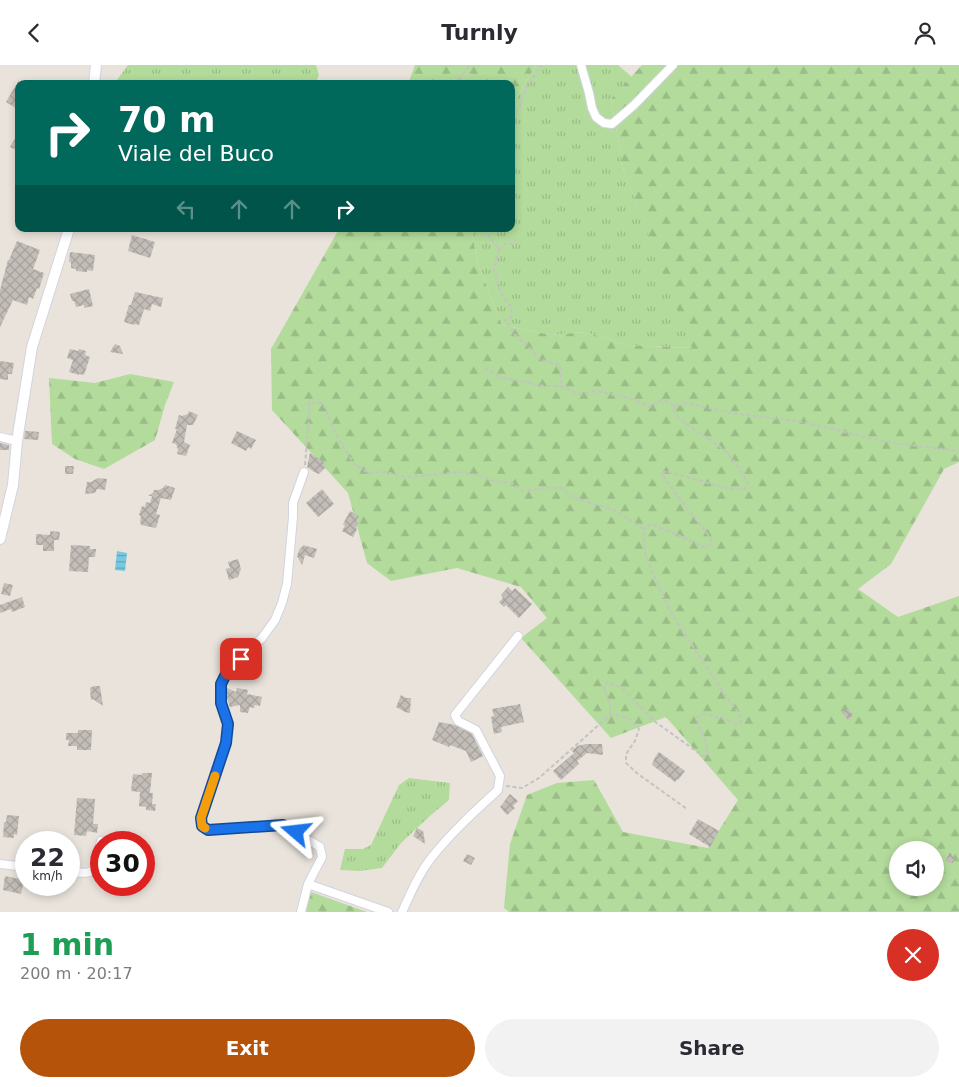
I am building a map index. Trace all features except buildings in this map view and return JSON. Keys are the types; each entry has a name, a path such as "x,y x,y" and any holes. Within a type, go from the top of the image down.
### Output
{"street":[{"path":"94,80 96,65"},
{"path":"581,65 596,117 604,123 612,124 634,105 673,65"},
{"path":"0,539 13,485 17,441 32,347 68,232"},
{"path":"0,437 17,441"},
{"path":"301,912 308,884 322,857 320,847 283,825 208,830 202,826 201,818 226,743 228,724 221,703 221,684 227,672 262,638 275,620 282,603 287,584 293,503 304,472"},
{"path":"402,912 431,858 469,816 498,790 500,775 476,730 458,721 455,715 518,636"},
{"path":"0,864 15,866"},
{"path":"308,884 388,912"}],"path":[{"path":"457,80 470,65"},
{"path":"515,112 519,108 527,86 542,65"},
{"path":"485,232 498,250"},
{"path":"516,239 512,244 504,244 498,250 494,270 502,294 512,307 510,318 505,320 516,335 532,349 539,359 560,365 562,386"},
{"path":"485,368 500,377 544,386 562,386 578,394 598,391 632,399 649,407 662,400 676,406"},
{"path":"304,472 309,403 323,403 336,435 354,464 369,473 385,472 406,477 461,473 511,483 523,491 562,488 572,497 614,510 643,529"},
{"path":"643,529 652,525 704,547 710,545 711,539 662,474 666,471 722,487 744,490 748,483 726,451 676,416 672,409 688,403 731,413 803,422 886,442 959,451"},
{"path":"610,715 610,703 604,691 605,684 609,682 623,689 654,721 704,756 708,755 708,750 698,725 697,717 702,714 736,724 741,722 741,716 670,611 646,557 643,529"},
{"path":"499,785 522,788 539,778 610,715 619,715 633,721 639,729 635,741 626,754 626,763 638,774 687,809"}],"green space":[{"path":"128,65 316,65 319,75 317,80 117,80"},
{"path":"415,65 536,65 515,101 515,80 409,80"},
{"path":"536,65 618,65 632,77 611,99 624,172 693,348 626,345 585,332 551,335 502,325 478,264 472,232 515,232 515,101"},
{"path":"642,65 959,65 959,462 944,469 891,564 858,589 898,617 959,596 959,912 509,912 504,908 510,844 527,795 557,783 594,780 623,832 708,848 738,800 666,717 611,738 521,638 547,618 521,587 457,568 391,581 367,563 348,493 272,410 271,349 337,232 472,232 478,264 502,325 551,335 585,332 626,345 692,348 624,172 611,99"},
{"path":"130,374 174,382 155,440 104,469 75,459 52,444 49,378 95,383"},
{"path":"409,778 450,783 449,800 401,843 382,868 359,871 340,870 345,849 363,849 371,845 399,785"},
{"path":"311,892 367,912 306,912"}],"water":[{"path":"117,551 127,553 125,571 115,570"}],"slow traffic":[{"path":"205,828 202,826 201,818 215,776"}],"route":[{"path":"241,659 227,672 221,684 221,703 228,724 226,743 201,818 202,826 208,830 283,825 296,832"}]}
